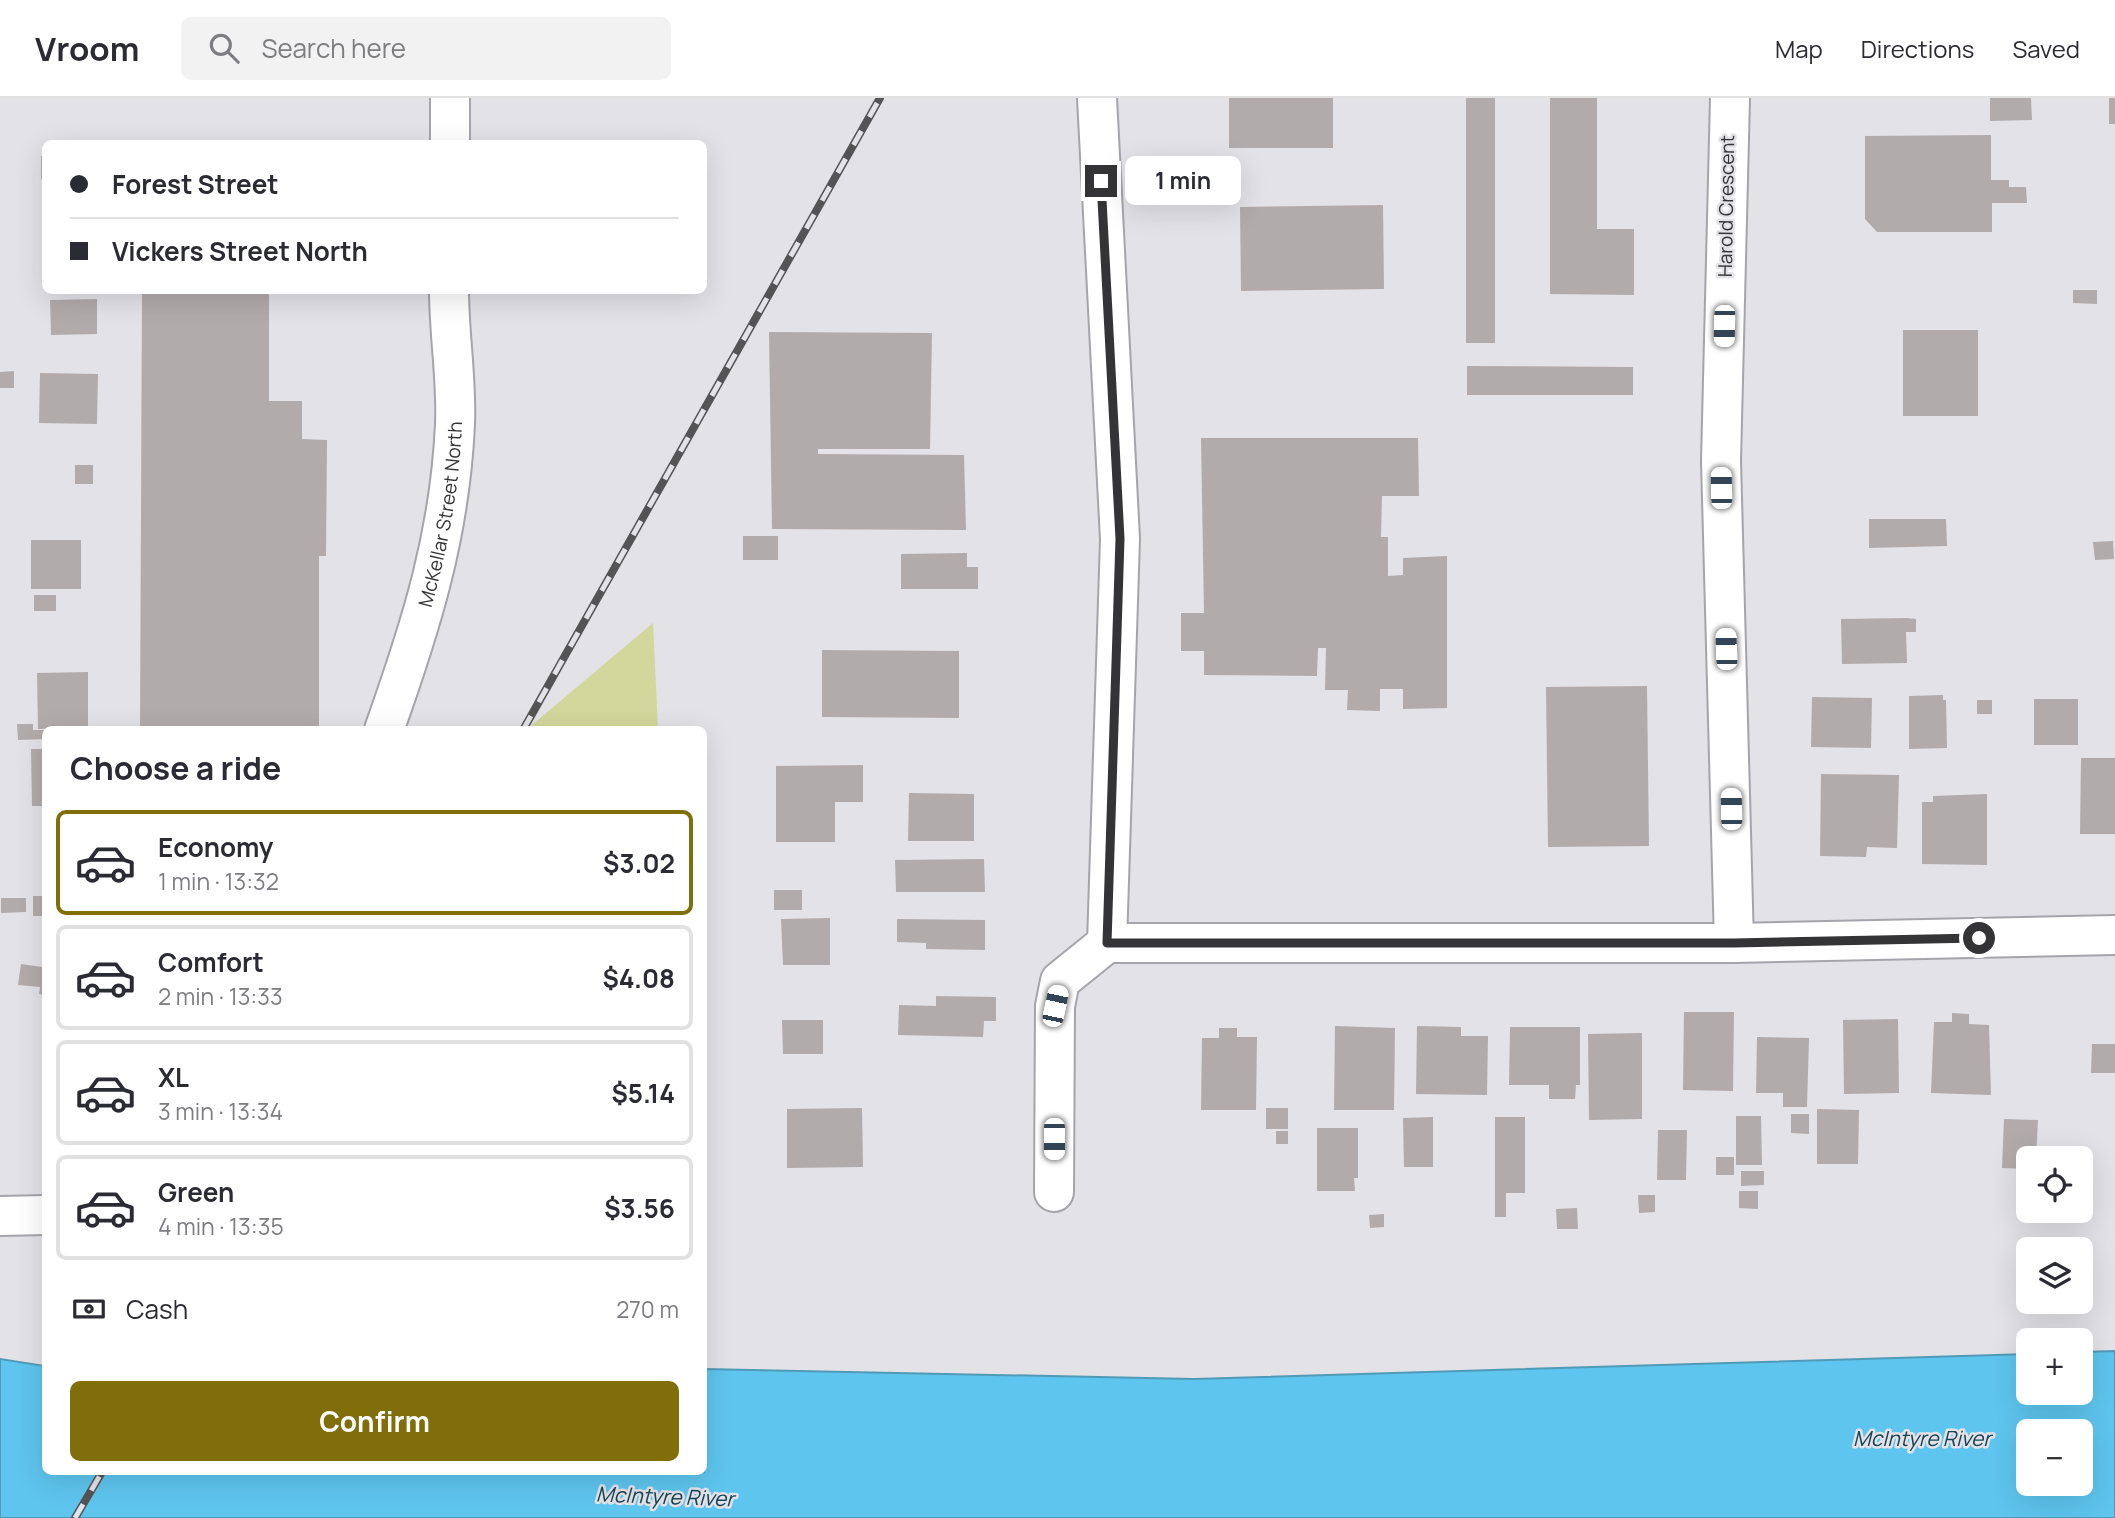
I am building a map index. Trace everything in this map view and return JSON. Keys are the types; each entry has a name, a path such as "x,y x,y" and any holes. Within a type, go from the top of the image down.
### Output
{"street":[{"path":"450,98 450,140"},
{"path":"1097,98 1120,539 1107,943"},
{"name":"Harold Crescent","path":"1730,98 1721,461 1734,943"},
{"name":"McKellar Street North","path":"385,726 421,628 447,518 455,422 449,298"},
{"path":"1054,1192 1060,981 1107,943 1734,943 2115,935"},
{"path":"0,1216 42,1216"}],"green space":[{"path":"653,623 658,726 531,726"}],"water":[{"name":"McIntyre River","path":"2115,1351 2115,1518 0,1518 0,1359 42,1366 42,1475 707,1475 707,1369 1194,1379 2016,1354 2016,1405 2093,1405 2093,1352"}],"building":[{"path":"1229,98 1333,98 1333,148 1229,148"},
{"path":"1466,98 1495,98 1495,343 1466,343"},
{"path":"1550,98 1597,98 1597,229 1634,229 1634,295 1550,294"},
{"path":"1990,98 2031,98 2032,120 1990,121"},
{"path":"2109,98 2115,98 2115,124 2109,124"},
{"path":"1991,135 1991,180 2009,180 2009,187 2026,187 2027,203 1992,203 1992,232 1877,232 1865,219 1865,136"},
{"path":"1383,205 1384,289 1241,291 1240,207"},
{"path":"2073,290 2097,290 2097,304 2073,303"},
{"path":"142,294 269,294 269,401 302,401 302,439 327,440 326,556 319,556 319,726 140,726"},
{"path":"97,299 97,334 51,335 50,300"},
{"path":"1903,330 1978,330 1978,416 1903,416"},
{"path":"769,332 932,333 930,449 818,449 818,454 964,455 966,530 772,529"},
{"path":"1467,366 1633,367 1633,395 1467,395"},
{"path":"14,371 14,388 0,388 0,372"},
{"path":"40,373 98,374 97,424 39,423"},
{"path":"1201,438 1418,438 1419,496 1382,496 1381,537 1388,537 1388,576 1403,575 1403,558 1447,556 1447,708 1403,709 1403,689 1380,689 1380,711 1347,710 1348,690 1325,690 1326,648 1318,648 1317,676 1204,675 1204,651 1181,651 1181,613 1204,613"},
{"path":"75,465 93,465 93,484 75,484"},
{"path":"1869,519 1946,519 1947,546 1869,548"},
{"path":"743,536 778,536 778,560 743,560"},
{"path":"31,540 81,540 81,589 31,589"},
{"path":"2113,541 2114,559 2095,560 2093,542"},
{"path":"967,553 967,567 978,567 978,589 901,589 901,554"},
{"path":"34,595 56,595 56,611 34,611"},
{"path":"1841,619 1916,619 1916,632 1906,632 1907,663 1842,664"},
{"path":"822,650 959,651 959,718 822,717"},
{"path":"88,672 88,726 42,726 42,729 38,729 37,673"},
{"path":"1647,686 1649,846 1548,847 1546,687"},
{"path":"1943,695 1943,700 1946,700 1947,748 1909,749 1909,696"},
{"path":"1812,697 1872,698 1871,748 1811,747"},
{"path":"2034,699 2078,699 2078,745 2034,745"},
{"path":"1977,700 1992,700 1992,714 1977,714"},
{"path":"17,724 33,724 33,730 42,730 42,739 18,740"},
{"path":"31,749 42,749 42,806 32,806"},
{"path":"2081,758 2115,758 2115,834 2080,834"},
{"path":"863,765 863,802 835,802 835,842 776,842 776,766"},
{"path":"1821,774 1899,775 1897,848 1867,847 1866,857 1820,856"},
{"path":"909,793 974,794 974,841 908,841"},
{"path":"1987,794 1987,865 1922,864 1922,802 1933,802 1933,796"},
{"path":"984,859 985,892 896,892 895,860"},
{"path":"774,890 802,890 802,910 774,910"},
{"path":"33,896 42,896 42,916 33,916"},
{"path":"1,898 26,898 26,912 1,913"},
{"path":"830,918 830,965 783,965 781,919"},
{"path":"897,919 985,920 985,950 926,949 926,943 897,942"},
{"path":"21,964 42,967 42,994 39,994 40,987 18,985"},
{"path":"936,996 996,997 996,1021 984,1021 983,1037 898,1035 899,1005 936,1006"},
{"path":"1684,1012 1734,1012 1733,1091 1683,1090"},
{"path":"1952,1013 1969,1014 1969,1024 1989,1025 1991,1095 1931,1093 1934,1022 1952,1022"},
{"path":"1898,1019 1899,1093 1844,1094 1843,1020"},
{"path":"782,1020 823,1020 823,1054 783,1054"},
{"path":"1335,1026 1395,1028 1394,1110 1334,1110"},
{"path":"1417,1026 1461,1027 1461,1036 1488,1036 1487,1095 1416,1094"},
{"path":"1510,1027 1580,1027 1580,1085 1576,1085 1575,1099 1549,1099 1549,1085 1509,1085"},
{"path":"1219,1028 1237,1028 1237,1037 1257,1037 1256,1110 1201,1110 1202,1038 1219,1038"},
{"path":"1642,1033 1642,1119 1589,1120 1588,1034"},
{"path":"1757,1037 1809,1038 1807,1107 1783,1107 1783,1093 1756,1093"},
{"path":"2092,1044 2115,1044 2115,1073 2091,1073"},
{"path":"862,1108 863,1167 787,1168 787,1109"},
{"path":"1266,1108 1288,1108 1288,1129 1266,1129"},
{"path":"1817,1109 1859,1110 1858,1164 1817,1164"},
{"path":"1791,1114 1809,1114 1809,1134 1791,1133"},
{"path":"1736,1116 1761,1116 1762,1165 1736,1165"},
{"path":"1433,1117 1433,1167 1404,1167 1403,1118"},
{"path":"1495,1117 1525,1117 1525,1193 1506,1193 1506,1217 1495,1217"},
{"path":"2004,1119 2038,1120 2037,1146 2016,1146 2016,1169 2002,1168"},
{"path":"1317,1128 1358,1128 1358,1178 1354,1178 1355,1191 1317,1191"},
{"path":"1658,1130 1687,1130 1686,1180 1657,1180"},
{"path":"1276,1131 1288,1131 1288,1144 1276,1144"},
{"path":"1716,1157 1734,1157 1734,1175 1716,1175"},
{"path":"1741,1171 1764,1171 1764,1185 1741,1186"},
{"path":"1739,1191 1758,1191 1758,1209 1739,1208"},
{"path":"1638,1195 1655,1195 1655,1212 1639,1213"},
{"path":"1577,1208 1578,1229 1557,1229 1556,1209"},
{"path":"1384,1214 1384,1227 1370,1228 1369,1215"}],"railway":[{"path":"525,726 880,98"},
{"path":"75,1518 100,1475"}],"route":[{"path":"1101,181 1120,539 1107,943 1734,943 1979,938"}]}
